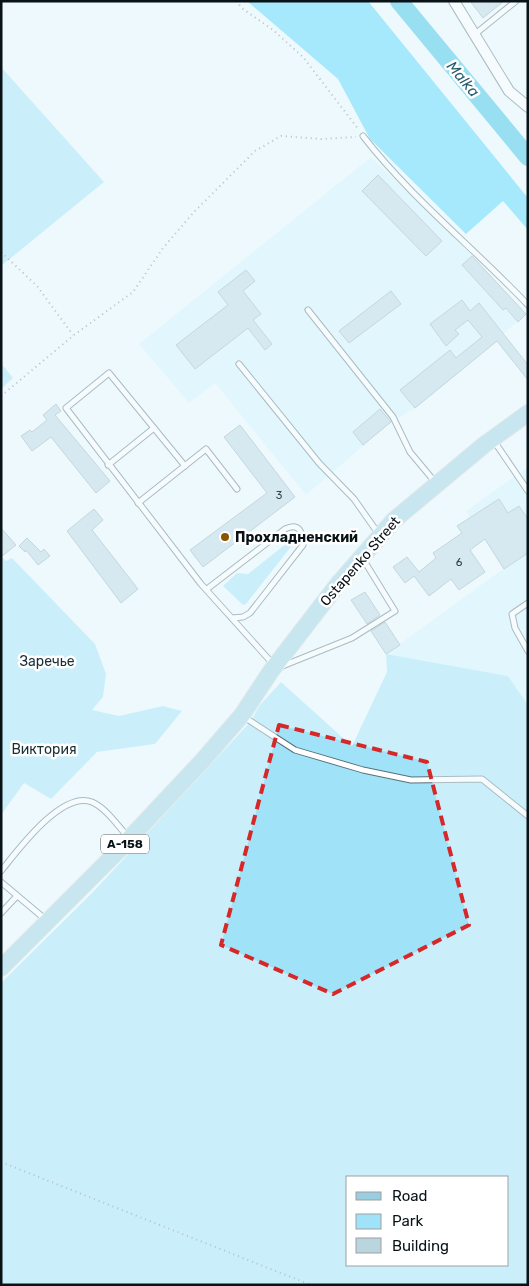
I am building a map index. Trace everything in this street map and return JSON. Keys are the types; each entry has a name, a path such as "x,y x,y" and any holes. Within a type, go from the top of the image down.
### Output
{"main road":[{"name":"Ostapenko Street","path":"242,715 273,668 338,584 394,520 492,438 528,413"},
{"name":"А-158","path":"1,968 130,839 242,715"}],"street":[{"path":"454,1 509,91 528,107"}],"lane":[{"path":"474,35 516,1"},
{"path":"363,136 386,165 490,265 528,305"},
{"path":"308,310 393,417 410,452 436,484"},
{"path":"239,364 319,462 354,500 380,536"},
{"path":"185,466 109,373 70,403 66,411 207,589 273,668 352,638 395,610 362,557"},
{"path":"108,464 154,428"},
{"path":"492,438 528,490"},
{"path":"138,503 206,449 237,489"},
{"path":"207,589 285,529 292,526 298,527 303,534 303,545 250,613 243,617 232,618"},
{"path":"528,603 512,614 515,628 528,651"},
{"path":"242,715 295,750 363,770 412,780 482,779 528,816"},
{"path":"1,870 26,840 70,802 91,801 100,806 130,839"},
{"path":"1,882 47,921"},
{"path":"1,913 17,896"}],"path":[{"path":"236,1 242,9 273,30 303,57 363,136"},
{"path":"1,396 74,335 133,292 163,248 194,212 255,151 281,136 321,140 363,136"},
{"path":"1,252 37,286 74,335"},
{"path":"1,1162 311,1285"}],"highlighted area":[{"path":"279,725 427,762 469,925 333,994 221,945"}],"shaded area":[{"path":"247,1 368,1 528,198 528,230 503,201 466,234 370,139 338,79"},
{"path":"371,157 472,255 526,314 415,408 391,422 306,495 215,383 189,403 139,344"},
{"path":"528,467 528,705 508,676 386,654 503,569 466,511"}],"green space":[{"path":"1,67 104,182 1,266"},
{"path":"1,363 13,378 1,389"},
{"path":"289,534 295,539 294,543 246,604 243,605 223,586 237,573 248,574 287,543 283,538"},
{"path":"1,556 6,561 12,558 95,644 106,674 103,697 92,710 119,716 163,706 182,711 155,744 97,752 51,799 24,783 1,815"},
{"path":"386,654 508,676 528,705 528,1285 1,1285 1,983 93,892 251,721 259,706 281,682 352,746 387,672"}],"building":[{"path":"470,1 504,1 483,18"},
{"path":"378,175 442,241 426,256 362,191"},
{"path":"472,256 526,314 518,322 506,308 503,310 462,265"},
{"path":"246,270 255,281 243,291 261,314 253,320 272,344 265,350 248,328 195,369 176,345 228,305 218,292"},
{"path":"391,291 401,304 349,343 339,331"},
{"path":"462,300 470,311 479,303 528,365 528,380 497,341 415,408 400,390 450,350 456,358 482,337 468,320 455,330 459,334 446,346 430,324"},
{"path":"56,404 61,411 55,415 110,481 96,493 51,437 32,451 21,436 30,430 32,432 47,420 43,415"},
{"path":"380,409 391,422 363,445 353,432"},
{"path":"240,425 295,497 203,567 190,550 267,493 224,437"},
{"path":"499,499 508,513 519,506 528,519 528,553 504,569 485,539 470,550 485,572 459,590 451,579 429,596 414,576 405,583 393,567 407,557 419,572 436,558 433,553 462,533 457,526"},
{"path":"94,509 103,520 92,530 138,589 121,603 67,531"},
{"path":"1,528 16,545 1,557"},
{"path":"27,538 41,552 44,549 50,556 38,565 26,550 25,552 19,546"},
{"path":"365,592 380,615 367,624 351,600"},
{"path":"385,622 400,645 386,654 371,631"}],"waterway":[{"name":"Malka","path":"399,1 528,157"}],"place":[{"name":"Прохладненский","path":"225,537"}],"park label":[{"name":"Заречье","path":"47,661"},
{"name":"Виктория","path":"44,749"}]}
